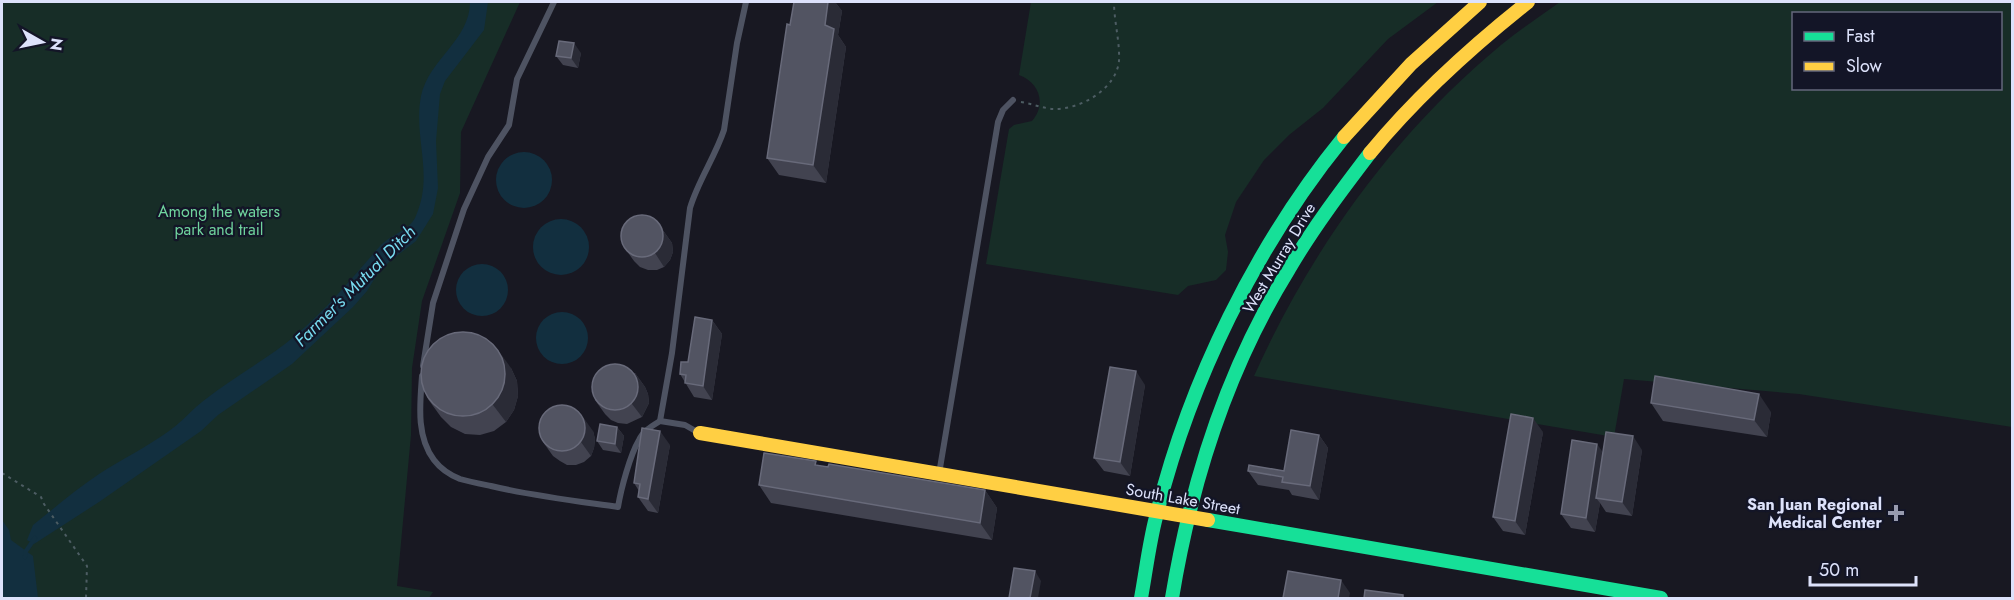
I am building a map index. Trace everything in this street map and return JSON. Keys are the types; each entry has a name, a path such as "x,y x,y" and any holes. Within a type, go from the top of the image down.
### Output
{"main road":[{"name":"West Murray Drive","path":"1141,598 1158,511 1191,405 1234,306 1268,245 1300,196 1347,132 1417,57 1480,2"},
{"name":"West Murray Drive","path":"1172,598 1187,516 1201,468 1233,381 1275,291 1304,242 1347,182 1397,121 1465,53 1501,21 1528,2"},
{"name":"South Lake Street","path":"700,433 1661,598"}],"lane":[{"path":"554,2 517,79 509,125 488,156 464,209 442,271 425,346 421,411 422,436 435,462 445,471 460,479 513,491 618,507 640,438 649,428 660,421 685,425 700,433"},
{"path":"660,421 672,352 690,208 694,193 724,130 746,2"},
{"path":"939,474 998,122 1003,110 1012,100"}],"path":[{"path":"1012,100 1053,109 1061,108 1076,105 1106,87 1116,73 1118,64 1119,51 1114,2"},
{"path":"2,473 41,497 87,566 86,598"}],"green space":[{"name":"Among the waters park and trail","path":"2,2 520,2 461,132 460,193 422,301 412,368 411,435 397,586 433,592 429,598 2,598"},
{"path":"1031,2 1438,2 1388,39 1323,108 1289,135 1264,160 1236,202 1225,235 1228,252 1226,270 1216,280 1188,286 1178,295 986,264 1009,129 1014,125 1032,121 1039,108 1039,94 1036,88 1026,78 1019,75"},
{"path":"1560,2 2012,2 2012,427 1799,394 1624,379 1614,437 1254,376 1302,283 1359,196 1425,116 1462,80 1523,28"}],"water":[{"path":"470,2 488,2 484,30 445,81 440,94 436,141 438,188 433,214 416,241 389,262 353,307 292,364 99,502 34,544 27,540 33,525 76,491 99,474 169,431 206,398 296,335 329,304 380,246 412,222 421,202 423,187 419,112 421,96 432,71 463,28"},
{"path":"524,152 544,160 552,180 544,200 524,208 504,200 496,180 504,160"},
{"path":"561,219 572,221 581,227 587,236 589,247 587,258 581,267 572,273 561,275 550,273 541,267 535,258 533,247 535,236 541,227 550,221"},
{"path":"477,264 487,264 497,268 504,275 508,290 504,305 497,312 487,316 477,316 467,312 460,305 456,295 456,285 460,275 467,268"},
{"path":"562,312 576,316 584,324 588,338 584,352 576,360 562,364 548,360 540,352 536,338 540,324 548,316"},
{"path":"2,520 9,530 11,540 33,556 38,598 2,598"}],"building":[{"path":"794,2 828,2 825,25 834,29 813,165 767,158 787,24 790,25"},
{"path":"559,41 574,43 571,58 556,56"},
{"path":"642,215 657,221 663,236 657,251 642,257 627,251 621,236 627,221"},
{"path":"695,317 712,320 703,386 685,383 686,375 680,374 681,362 688,362"},
{"path":"463,332 479,335 493,344 502,358 505,374 502,390 493,404 479,413 463,416 447,413 433,404 424,390 421,374 424,358 433,344 447,335"},
{"path":"615,364 624,365 632,370 637,378 637,396 632,404 624,409 615,410 606,409 598,404 593,396 592,387 593,378 598,370 606,365"},
{"path":"1110,367 1136,371 1120,462 1094,458"},
{"path":"1655,376 1759,394 1754,420 1651,403"},
{"path":"562,405 571,406 578,412 584,419 584,437 578,444 571,450 562,451 553,450 546,444 540,437 539,428 540,419 546,412 553,406"},
{"path":"1511,414 1533,418 1515,521 1493,517"},
{"path":"600,424 617,427 615,444 597,441"},
{"path":"642,428 660,431 648,499 638,497 640,484 634,483"},
{"path":"1291,430 1319,435 1310,486 1282,482 1283,477 1248,471 1249,465 1284,471"},
{"path":"1606,432 1633,436 1622,502 1596,498"},
{"path":"1572,440 1597,444 1586,518 1561,514"},
{"path":"764,453 816,461 815,465 828,467 829,464 985,490 980,523 759,485"},
{"path":"1014,568 1035,571 1030,598 1009,598"},
{"path":"1288,571 1341,580 1338,598 1283,598"},
{"path":"1365,590 1403,595 1403,598 1364,598"}],"waterway":[{"name":"Farmer's Mutual Ditch","path":"25,557 26,551 35,538"}],"traffic: fast":[{"path":"1141,598 1149,547 1170,466 1207,366 1229,317 1282,223 1344,137"},
{"path":"1172,598 1201,470 1214,428 1247,346 1298,254 1370,153"},
{"path":"1208,520 1661,598"}],"traffic: slow":[{"path":"1344,137 1411,64 1480,2"},
{"path":"1370,153 1445,73 1528,2"},
{"path":"700,433 1208,520"}],"place":[{"name":"San Juan Regional Medical Center","path":"1896,513"}]}
